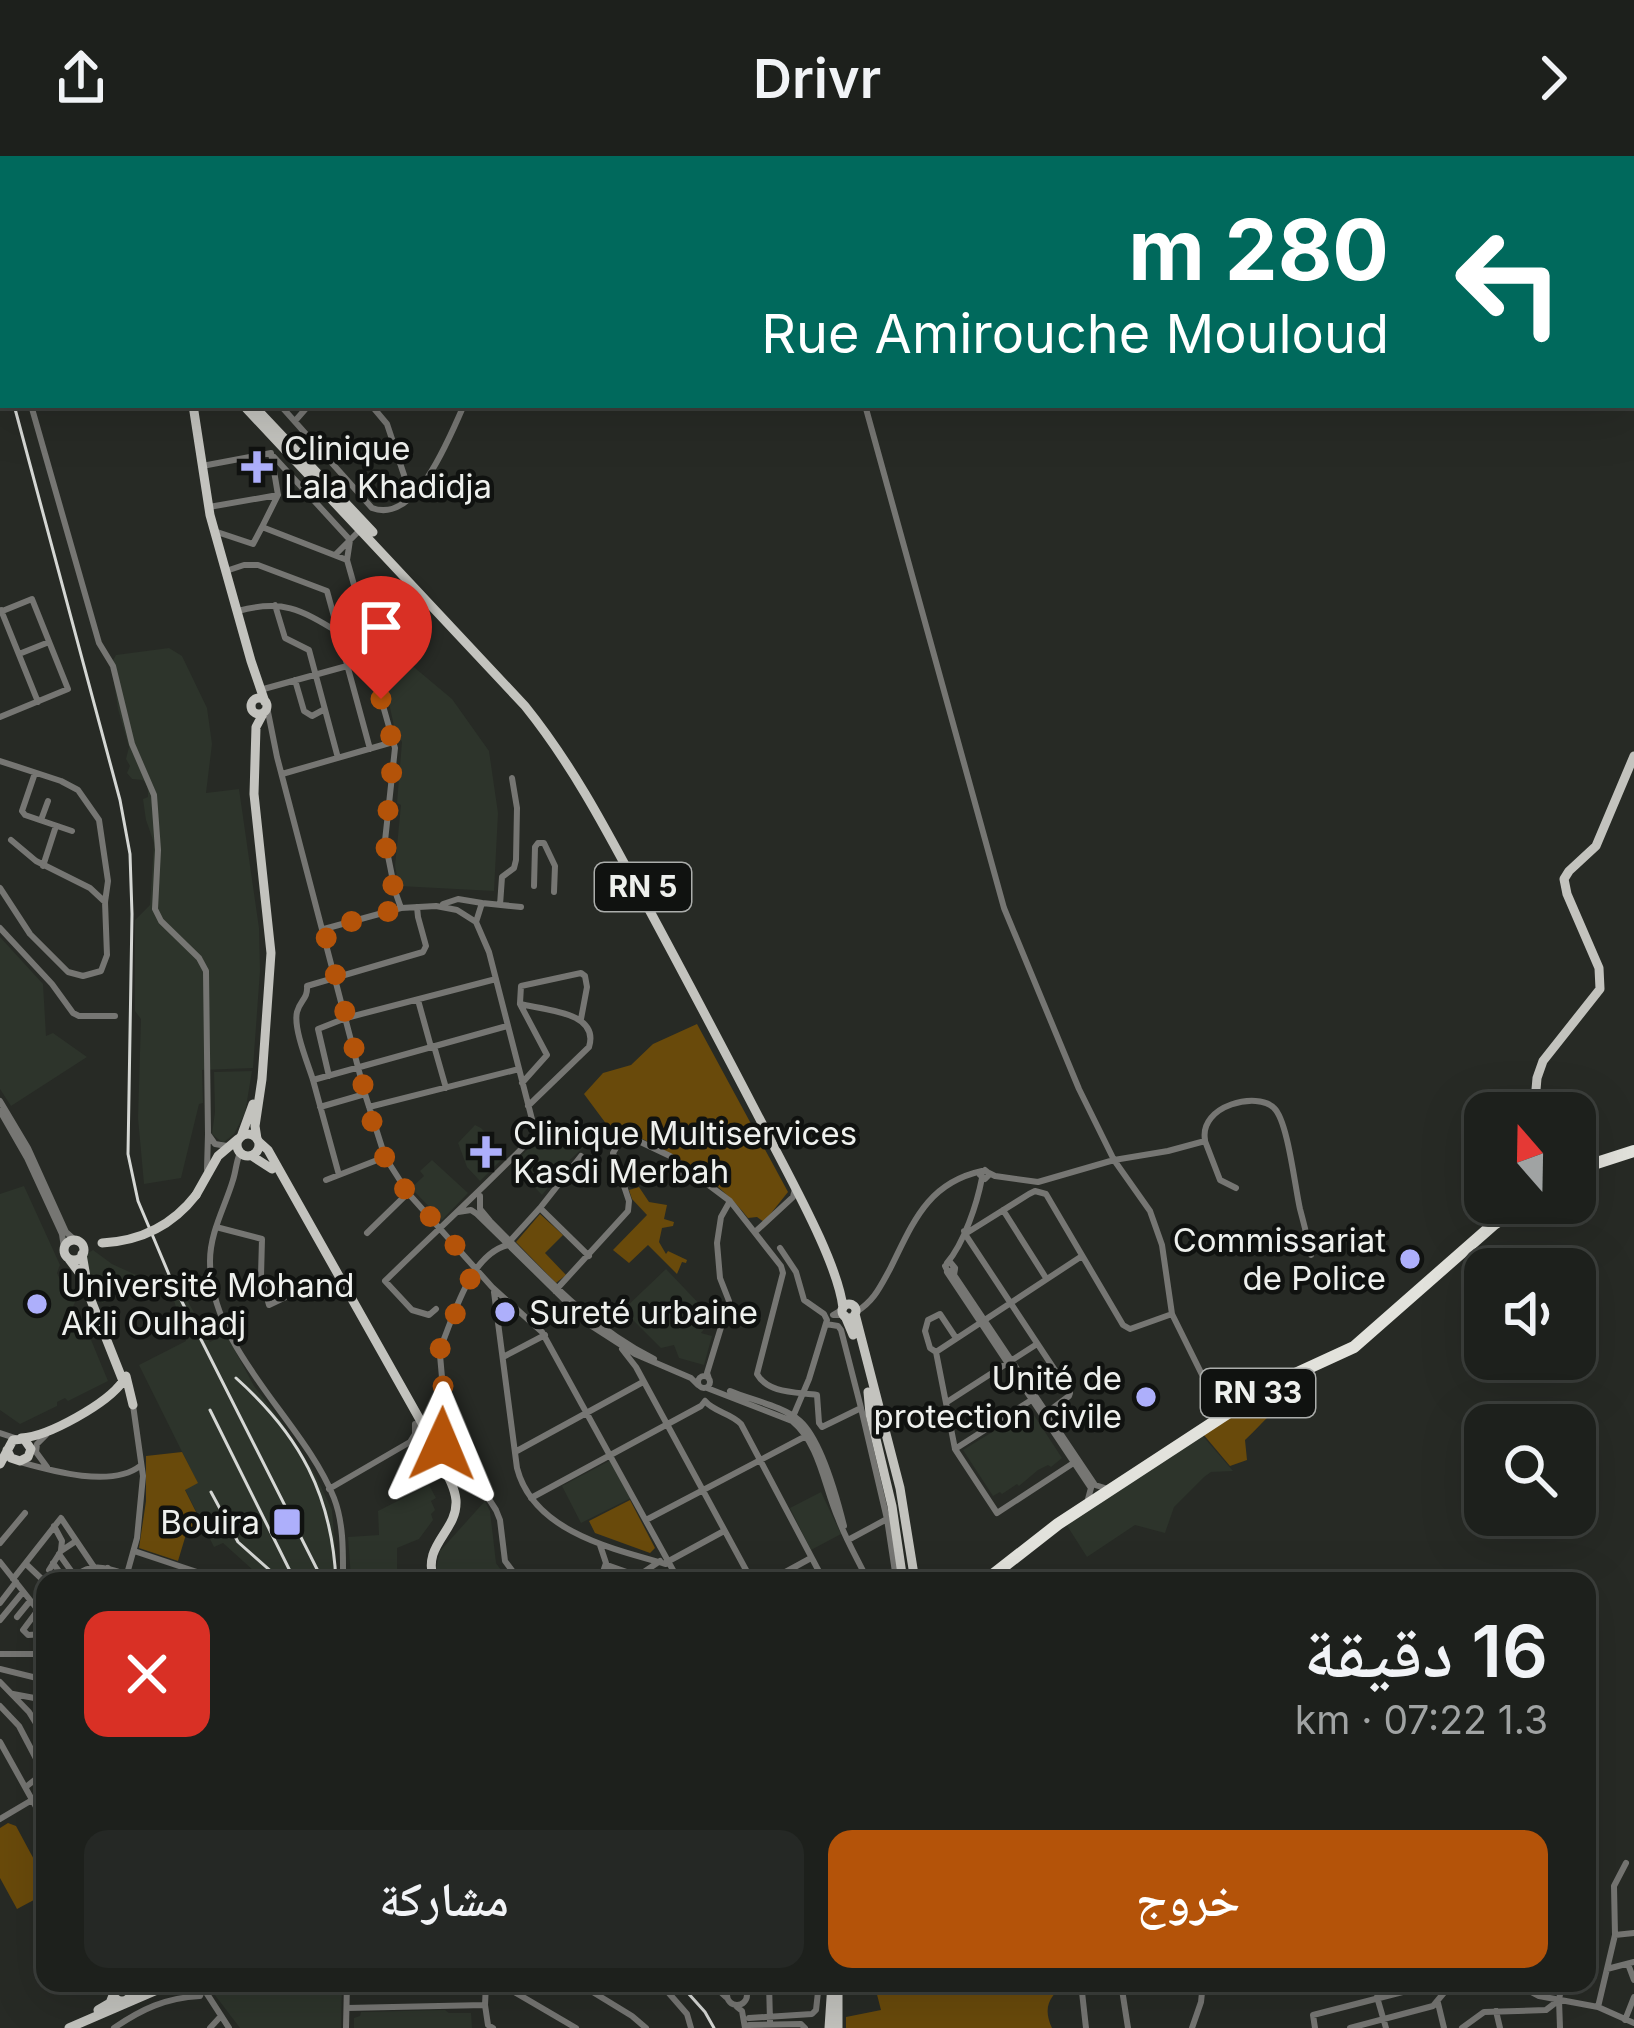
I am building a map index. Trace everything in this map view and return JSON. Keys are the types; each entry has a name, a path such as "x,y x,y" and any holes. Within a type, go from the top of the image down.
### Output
{"highway":[{"path":"1596,1167 1634,1155"},
{"name":"RN 33","path":"988,1572 1220,1408 1346,1347 1490,1224"},
{"name":"RN 33","path":"997,1572 1058,1524 1251,1398 1354,1347 1497,1224"}],"main road":[{"path":"193,408 209,507 238,611 259,713 250,821 266,954 256,1086 241,1148"},
{"name":"RN 5","path":"247,408 525,706 566,760 737,1074 823,1246 845,1312"},
{"name":"RN 5","path":"257,408 529,703 570,756 783,1150 828,1244 873,1406"},
{"path":"241,1148 259,1148 256,1115 271,953 256,830 260,690 250,662"},
{"path":"1536,1092 1543,1061 1600,989 1601,978 1564,879 1596,846 1634,756"},
{"path":"256,1115 268,1150 431,1439 453,1489 454,1514 431,1557 430,1572"},
{"path":"2,1451 20,1438 52,1430 119,1388 122,1378 81,1275 67,1254 68,1242 80,1248 154,1231 179,1215 209,1170 241,1148 249,1134 268,1150"},
{"path":"241,1148 268,1163 276,1175 431,1439"},
{"path":"67,1254 77,1259 80,1248"},
{"path":"80,1248 133,1405"},
{"path":"93,1406 120,1397 133,1405"},
{"path":"873,1406 900,1488 908,1572"},
{"path":"2,1451 17,1461 26,1460 29,1443 20,1438"},
{"path":"2,1451 17,1461"},
{"path":"833,2028 835,1992"},
{"path":"114,1993 118,2000 131,1996"},
{"path":"56,2028 103,2008 114,1993"},
{"path":"69,2028 131,1996"}],"street":[{"path":"32,408 99,643 113,666 132,744 152,788 158,850 155,909 206,971 209,1170"},
{"path":"286,408 377,512 394,509 428,482 463,408"},
{"path":"295,421 307,408"},
{"path":"374,408 387,424 411,496"},
{"path":"866,408 1008,921 1079,1089 1114,1160 1143,1198 1160,1235 1172,1313 1220,1408"},
{"path":"202,466 271,453"},
{"path":"215,531 253,544 278,495 271,453"},
{"path":"271,453 350,540"},
{"path":"209,507 278,495"},
{"path":"262,527 347,560"},
{"path":"335,555 361,528"},
{"path":"350,540 347,560 358,614 393,742 385,842 401,908"},
{"path":"226,571 258,565 327,591 370,749"},
{"path":"0,717 68,689 32,599 0,610 38,701"},
{"path":"238,611 275,604 338,632"},
{"path":"275,604 285,638 309,650 338,758"},
{"path":"19,654 49,642"},
{"path":"260,690 347,666"},
{"path":"295,680 308,715 318,715 324,706"},
{"path":"259,713 277,757"},
{"path":"259,713 282,774 385,1157 408,1193 474,1270 544,1335 673,1572"},
{"path":"282,774 393,742"},
{"path":"0,761 78,790 99,820 108,881 105,964 96,973 78,976 68,972 30,934 0,888"},
{"path":"34,773 22,812 72,831"},
{"path":"500,905 502,877 516,860 512,778"},
{"path":"41,820 48,801"},
{"path":"43,866 56,826"},
{"path":"11,840 43,866 90,888 105,902"},
{"path":"533,886 536,845 544,843 555,866 554,892"},
{"path":"516,860 534,860"},
{"path":"440,906 458,899 521,907"},
{"path":"476,922 482,903"},
{"path":"324,929 401,908 440,906 476,922 489,952 534,1126 531,1139 473,1205 454,1214 386,1281 412,1310 429,1315 436,1309"},
{"path":"339,1175 296,1016 309,984 423,952 426,946 417,907"},
{"path":"0,928 73,1013 115,1016"},
{"path":"522,1083 547,1055 520,1004 521,986 581,973 587,987 581,1019"},
{"path":"329,1076 317,1030 496,979"},
{"path":"418,1000 446,1088"},
{"path":"520,1004 581,1019 591,1030 591,1044 528,1106"},
{"path":"313,1081 508,1026"},
{"path":"369,1107 519,1069"},
{"path":"320,1107 365,1094"},
{"path":"0,1101 28,1148 66,1232 80,1248"},
{"path":"1237,1188 1220,1180 1203,1130 1208,1118 1224,1107 1267,1103 1280,1116 1311,1255"},
{"path":"0,1111 62,1234 67,1254"},
{"path":"208,1134 218,1145 241,1148 216,1227 210,1264 213,1289 257,1381 329,1489 340,1523 343,1572"},
{"path":"4,1139 14,1135"},
{"path":"556,1289 630,1207 614,1150 626,1137 634,1138 680,1162 730,1201 784,1273 758,1378 775,1389 819,1396 822,1427 873,1406"},
{"path":"792,1419 845,1312 876,1296 917,1214 952,1182 984,1176 1038,1182 1104,1160 1205,1141"},
{"path":"329,1489 444,1429 440,1349 474,1270 509,1243 581,1156"},
{"path":"326,1180 385,1157"},
{"path":"984,1176 951,1265 954,1275 1076,1462 1091,1488 1088,1499"},
{"path":"964,1232 1035,1192 1046,1194 1126,1328 1172,1313"},
{"path":"367,1233 408,1193"},
{"path":"754,1232 796,1195"},
{"path":"531,1498 667,1424 706,1388 728,1301 717,1243 730,1201"},
{"path":"473,1205 630,1358 747,1572"},
{"path":"540,1208 589,1256"},
{"path":"1003,1210 1047,1279"},
{"path":"722,1217 741,1213"},
{"path":"216,1227 262,1238 261,1276 269,1305 301,1286"},
{"path":"964,1232 1070,1393 1044,1414"},
{"path":"781,1248 794,1267 804,1300 845,1312"},
{"path":"936,1352 1082,1256"},
{"path":"493,1287 519,1477 544,1513 599,1542 668,1564 724,1531"},
{"path":"556,1289 590,1320 653,1359 706,1388 792,1419 807,1434 864,1572"},
{"path":"845,1312 838,1326 873,1406 895,1572"},
{"path":"956,1339 938,1313 925,1324 930,1348 936,1352 955,1449 997,1513 1076,1462"},
{"path":"503,1358 544,1335"},
{"path":"611,1340 691,1378 738,1421 819,1572"},
{"path":"946,1402 1037,1344"},
{"path":"641,1378 641,1364 652,1362"},
{"path":"515,1452 641,1378"},
{"path":"955,1449 1034,1399"},
{"path":"128,1572 143,1462 133,1405"},
{"path":"52,1430 37,1444 36,1452 55,1472"},
{"path":"646,1520 807,1434"},
{"path":"431,1439 458,1454"},
{"path":"431,1439 458,1454 496,1510 505,1561 513,1572"},
{"path":"17,1461 76,1476 135,1472 143,1462"},
{"path":"1076,1462 1095,1485 1105,1488"},
{"path":"122,1474 135,1477 142,1490"},
{"path":"0,1543 25,1513"},
{"path":"0,1603 61,1518 94,1567"},
{"path":"847,1538 887,1519"},
{"path":"54,1526 62,1541 51,1567 62,1572"},
{"path":"60,1552 76,1541"},
{"path":"599,1542 606,1564 603,1572"},
{"path":"134,1551 197,1572"},
{"path":"60,1552 70,1572"},
{"path":"645,1572 662,1560 663,1553"},
{"path":"785,1572 811,1558"},
{"path":"0,1564 36,1607"},
{"path":"26,1564 36,1573"},
{"path":"606,1564 624,1572"},
{"path":"83,1572 94,1567 115,1572"},
{"path":"106,1572 108,1568"},
{"path":"0,1619 23,1592"},
{"path":"17,1617 31,1600"},
{"path":"36,1613 23,1630 36,1635"},
{"path":"0,1654 36,1654"},
{"path":"0,1669 36,1678"},
{"path":"0,1682 36,1723"},
{"path":"13,1694 36,1698"},
{"path":"0,1706 19,1726 36,1759"},
{"path":"0,1742 36,1807"},
{"path":"27,1786 36,1776"},
{"path":"0,1820 36,1796"},
{"path":"1598,2007 1615,1935 1614,1886 1626,1863"},
{"path":"1615,1935 1634,1933"},
{"path":"1607,1970 1631,1963 1634,1980"},
{"path":"197,1996 202,1992"},
{"path":"206,1992 229,2028"},
{"path":"346,2028 347,1992"},
{"path":"486,1992 488,2025 493,2028"},
{"path":"514,1992 576,2028"},
{"path":"593,1992 646,2028"},
{"path":"669,1992 691,2028"},
{"path":"722,1992 742,2011 748,2025"},
{"path":"727,1992 727,1998"},
{"path":"735,2005 743,2003 746,1992"},
{"path":"747,1992 748,2025"},
{"path":"769,1992 769,2023"},
{"path":"748,2025 812,2014 818,1992"},
{"path":"1082,1992 1086,2028"},
{"path":"1122,1992 1128,2028"},
{"path":"1192,2028 1202,1992"},
{"path":"1315,2028 1313,2015 1396,1992"},
{"path":"1350,2028 1421,2010 1438,2002 1445,1992"},
{"path":"1528,1992 1598,2007 1630,2022 1634,1997"},
{"path":"1560,1992 1560,2028"},
{"path":"116,2027 141,2009 183,1996 197,1996 214,2006"},
{"path":"1377,1996 1386,2028"},
{"path":"1462,2028 1482,2013 1546,2010 1558,2000"},
{"path":"1438,2002 1444,2028"},
{"path":"346,2008 485,2005"},
{"path":"1496,2011 1500,2028"},
{"path":"210,2028 221,2016"},
{"path":"769,2023 805,2028"}],"shaded area":[{"path":"169,648 182,656 207,708 212,744 206,793 239,789 259,928 260,971 253,1068 202,1070 203,1103 181,1178 144,1184 138,1118 141,1019 135,1011 135,920 150,905 154,843 143,799 148,797 146,783 127,773 129,747 111,664 116,655"},
{"path":"409,663 452,699 489,751 498,813 494,891 399,886 395,866 402,742 384,680"},
{"path":"0,937 43,984 46,1036 53,1033 87,1057 11,1106 0,1089"},
{"path":"697,1024 788,1192 764,1222 748,1218 709,1179 662,1149 630,1133 614,1143 610,1129 584,1094 603,1073 631,1065 653,1044"},
{"path":"252,1071 245,1113 223,1143 212,1134 214,1072"},
{"path":"475,1125 506,1155 480,1181 467,1167 458,1143"},
{"path":"551,1125 562,1142 575,1133 585,1146 560,1169 542,1195 513,1165 537,1139 539,1127"},
{"path":"432,1160 468,1193 442,1220 411,1188"},
{"name":"Université Mohand Akli Oulhadj","path":"24,1186 60,1265 57,1273 61,1282 66,1280 73,1307 108,1381 68,1401 65,1398 20,1424 0,1410 0,1194"},
{"path":"639,1187 649,1202 667,1205 664,1219 674,1222 662,1228 659,1242 666,1254 687,1260 677,1274 648,1245 629,1263 613,1250 647,1215 629,1190"},
{"path":"540,1214 563,1235 545,1253 566,1275 556,1283 516,1242"},
{"path":"93,1250 147,1280 102,1303 86,1261"},
{"path":"666,1269 706,1311 700,1321 706,1327 701,1333 712,1336 704,1365 679,1358 674,1345 661,1348 623,1310"},
{"path":"179,1285 210,1342 226,1334 254,1386 315,1474 332,1510 337,1572 255,1572 223,1543 214,1547 185,1489 197,1482 139,1365 186,1341 170,1287"},
{"path":"1268,1392 1279,1408 1245,1440 1247,1460 1230,1466 1203,1434"},
{"path":"1030,1409 1062,1458 1019,1486 993,1496 963,1450"},
{"path":"1202,1435 1233,1471 1204,1477 1174,1507 1165,1533 1135,1525 1087,1557 1066,1524"},
{"path":"182,1452 198,1483 185,1490 202,1524 187,1531 178,1561 139,1548 146,1456"},
{"path":"611,1460 631,1498 581,1523 562,1486"},
{"path":"429,1485 436,1498 431,1501 433,1520 419,1539 397,1548 397,1572 351,1572 348,1537 379,1535 378,1511"},
{"path":"821,1492 841,1534 811,1550 790,1508"},
{"path":"630,1500 655,1548 650,1553 595,1533 589,1521"},
{"path":"485,1501 496,1563 502,1572 437,1572 440,1551"},
{"path":"8,1823 16,1826 36,1863 36,1899 17,1909 0,1878 0,1828"},
{"path":"213,1992 342,1992 341,2028 240,2028"},
{"path":"876,1992 1056,1992 1049,2002 1052,2028 846,2028 846,2017 881,2010"},
{"path":"361,2012 471,2013 472,2028 354,2028 354,2018"}],"railway":[{"path":"15,408 120,800 130,854 128,1154 138,1201 173,1284 318,1572"},
{"path":"236,1378 278,1422 308,1469 328,1521 335,1572"},
{"path":"210,1410 291,1572"},
{"path":"211,1492 238,1542 272,1572"},
{"path":"687,1992 714,2028"}],"place":[{"name":"Clinique Lala Khadidja","path":"257,467"},
{"name":"Clinique Multiservices Kasdi Merbah","path":"486,1152"},
{"name":"Commissariat de Police","path":"1410,1259"},
{"name":"Université Mohand Akli Oulhadj","path":"37,1304"},
{"name":"Sureté urbaine","path":"505,1312"},
{"name":"Unité de protection civile","path":"1146,1397"},
{"name":"Bouira","path":"287,1522"}],"route":[{"path":"381,699 394,748 386,857 401,908 324,929 385,1157 400,1184 458,1248 471,1270 440,1349 447,1434 436,1444 442,1444"}]}
